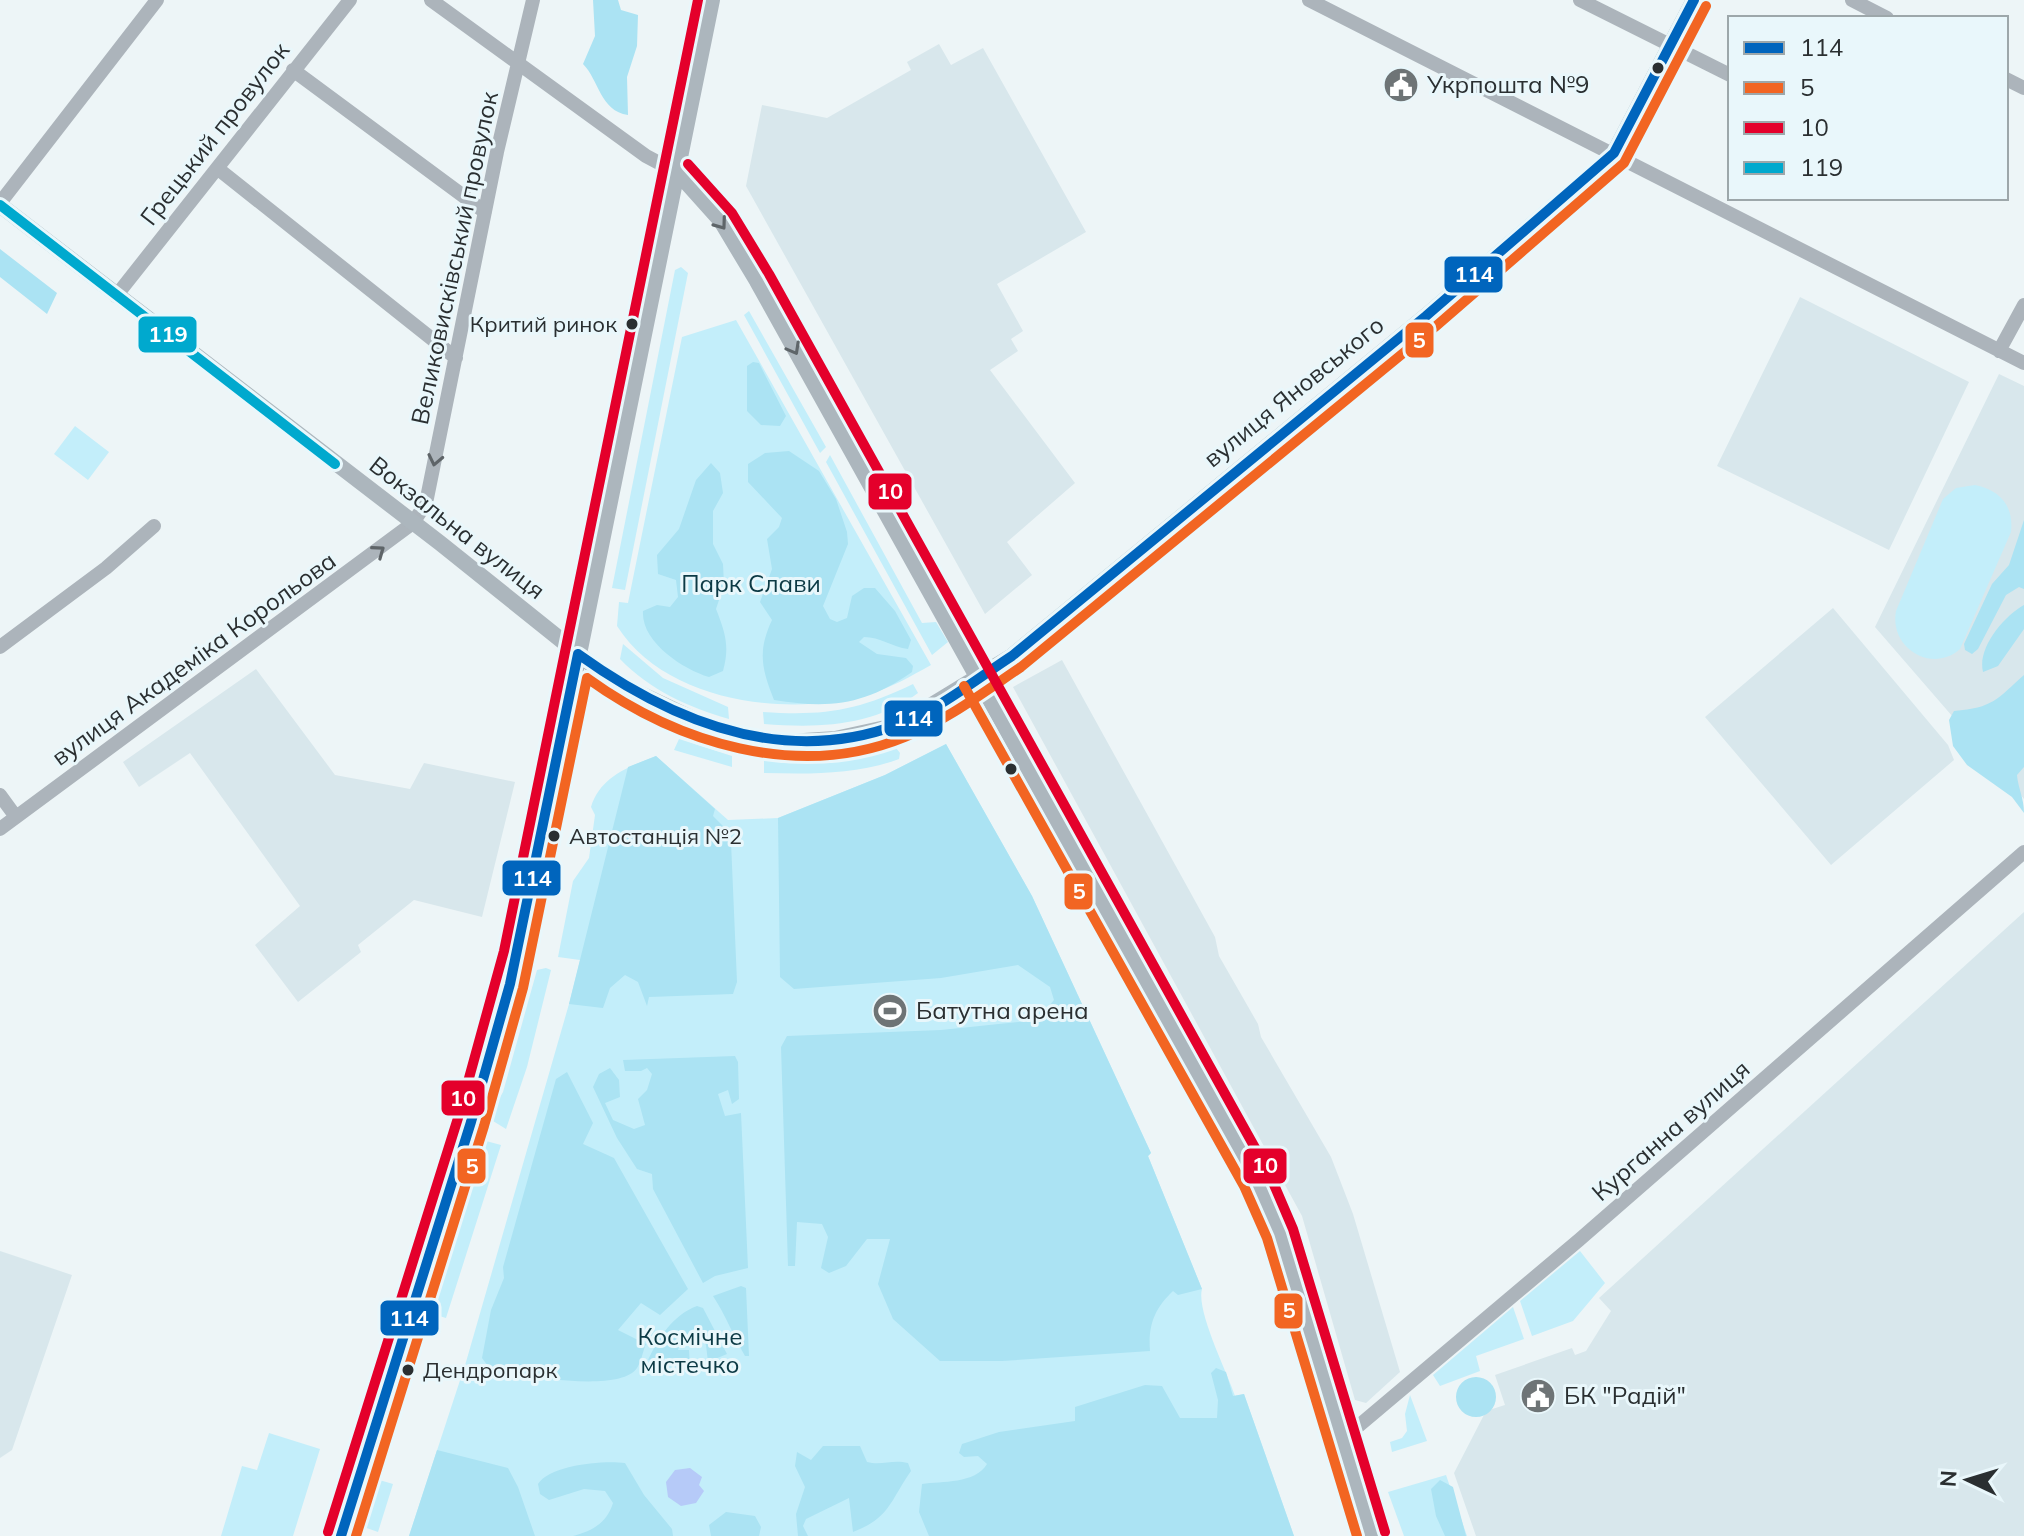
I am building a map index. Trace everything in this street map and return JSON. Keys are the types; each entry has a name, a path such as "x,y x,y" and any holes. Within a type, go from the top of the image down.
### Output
{"main road":[{"path":"341,1536 471,1122 514,969 712,0"},
{"name":"вулиця Яновського","path":"976,679 1012,656 1426,316 1614,153 1694,0"},
{"path":"678,173 721,221 757,281 1257,1180 1280,1233 1372,1536"},
{"name":"Вокзальна вулиця","path":"0,204 611,680 672,712 744,737 789,742 835,739 899,725 976,679"}],"street":[{"path":"0,204 157,0"},
{"name":"Грецький провулок","path":"116,296 350,0"},
{"path":"431,0 646,156 678,173"},
{"name":"Великовисківський провулок","path":"413,523 426,503 485,212 533,0"},
{"path":"1309,0 2024,363"},
{"path":"1580,0 1728,74"},
{"path":"1852,0 1883,16"},
{"path":"293,70 485,212"},
{"path":"217,168 456,358"},
{"path":"1999,351 2024,305"},
{"name":"вулиця Академіка Корольова","path":"0,829 413,523"},
{"path":"0,647 106,568 154,526"},
{"path":"0,795 16,817"},
{"name":"Курганна вулиця","path":"1343,1439 1579,1240 2024,852"}],"shaded area":[{"path":"593,0 618,0 621,10 638,15 637,46 627,77 628,115 611,108 583,64 595,36"},
{"path":"939,44 951,65 983,48 1086,232 997,284 1023,331 1011,339 1018,351 990,370 1075,483 1007,542 1032,575 985,614 746,186 762,105 827,118 911,70 907,62"},
{"path":"0,249 57,293 47,314 0,277"},
{"path":"1800,297 1969,382 1889,550 1717,466"},
{"path":"753,362 759,363 786,416 780,426 761,425 747,411 747,366"},
{"path":"1999,374 2024,386 2024,799 1875,627"},
{"path":"789,451 819,471 836,499 847,532 848,544 823,606 830,619 837,622 847,618 852,596 864,588 875,588 895,611 911,640 908,649 870,637 864,637 859,642 877,654 906,658 913,666 912,672 895,683 862,698 830,704 774,700 767,679 763,651 772,620 760,602 772,569 767,539 779,527 782,518 748,482 748,464 765,453"},
{"path":"711,463 720,473 723,493 713,511 713,544 723,564 724,585 716,609 726,646 723,671 709,677 676,661 656,643 644,622 643,611 657,605 670,607 678,597 676,580 658,574 657,555 679,529 696,480"},
{"path":"2024,520 2024,589 2019,587 2006,595 1978,649 1972,654 1965,650 1964,644 1992,584 2009,565"},
{"path":"2024,605 2024,629 1998,666 1983,672 1982,663 1988,643 2008,617"},
{"path":"1833,608 1948,745 1954,760 1831,865 1705,717"},
{"path":"1062,660 1215,937 1219,956 1258,1024 1261,1037 1331,1157 1353,1214 1400,1372 1366,1403 1355,1400 1302,1216 1013,687"},
{"path":"256,669 335,775 410,789 424,763 515,782 482,917 414,900 358,945 361,952 298,1002 255,945 300,906 190,753 139,787 123,762"},
{"path":"2024,675 2024,767 2017,775 2024,813 2012,797 1967,765 1953,746 1949,720 1954,711 1994,701"},
{"path":"946,744 1032,896 1151,1153 1148,1156 1202,1289 1178,1295 1173,1291 1166,1298 1154,1318 1150,1351 1002,1361 940,1361 893,1319 878,1284 890,1239 867,1239 846,1266 829,1273 821,1268 828,1237 822,1224 797,1222 795,1266 788,1266 781,1047 787,1036 941,1030 1037,1020 1054,1000 1050,987 1018,965 941,978 794,989 780,977 778,818 885,775"},
{"path":"656,756 715,809 713,816 723,826 720,837 731,842 737,982 733,994 649,997 647,1006 638,982 625,975 610,988 603,1008 569,1004 628,767"},
{"path":"2024,912 2024,1536 1476,1536 1454,1473 1486,1411 1505,1405 1495,1375 1572,1348 1575,1355 1586,1351 1611,1311 1599,1298"},
{"path":"735,1056 738,1062 739,1099 732,1104 728,1090 718,1094 725,1116 741,1113 748,1268 715,1276 703,1283 653,1189 652,1174 637,1169 617,1138 593,1087 599,1074 610,1068 619,1080 620,1097 605,1103 613,1120 634,1129 645,1125 638,1099 647,1090 652,1074 647,1068 625,1071 623,1060"},
{"path":"567,1072 593,1123 583,1144 614,1158 688,1289 660,1315 641,1303 618,1330 646,1344 637,1368 627,1376 611,1380 568,1381 491,1370 482,1358 491,1310 504,1278 503,1267 556,1079"},
{"path":"0,1251 72,1275 12,1450 0,1458"},
{"path":"741,1286 746,1288 749,1356 745,1356 713,1296"},
{"path":"697,1306 703,1308 727,1354 708,1362 706,1345 699,1331 693,1329 680,1342 678,1350 689,1350 690,1368 680,1370 677,1363 668,1364 666,1358 648,1360 668,1328 681,1315"},
{"path":"1216,1368 1226,1372 1233,1396 1244,1394 1294,1536 929,1536 919,1512 922,1484 966,1478 975,1475 987,1464 978,1456 964,1457 959,1453 962,1444 999,1432 1075,1421 1075,1407 1145,1385 1162,1386 1180,1418 1217,1418 1218,1400 1211,1373"},
{"path":"1476,1377 1490,1383 1496,1397 1490,1411 1476,1417 1462,1411 1456,1397 1462,1383"},
{"path":"823,1446 860,1446 867,1462 908,1463 911,1471 888,1508 865,1527 853,1532 849,1498 806,1519 803,1526 808,1536 798,1536 796,1514 805,1487 795,1466 797,1452 811,1460"},
{"path":"437,1450 508,1468 535,1536 409,1536"},
{"path":"591,1463 625,1463 644,1495 672,1529 673,1536 573,1536 592,1529 607,1516 613,1503 605,1491 584,1489 549,1500 540,1494 538,1484 554,1472"},
{"path":"690,1468 702,1477 699,1485 704,1491 696,1503 681,1506 668,1497 666,1482 675,1470"},
{"path":"1440,1480 1453,1487 1466,1536 1445,1536 1436,1516 1431,1489"},
{"path":"726,1512 755,1516 761,1527 759,1536 711,1536 709,1525"}],"green space":[{"path":"681,267 688,273 625,590 612,588 675,270"},
{"path":"749,311 826,447 820,453 744,315"},
{"name":"Парк Слави","path":"736,320 931,665 885,688 837,701 803,704 731,698 697,688 666,672 639,652 617,626 619,602 628,603 682,337"},
{"path":"75,426 109,452 88,480 54,454"},
{"path":"830,455 922,623 936,622 948,642 932,655 826,462"},
{"path":"1975,485 1992,491 2004,501 2010,514 2011,532 1960,649 1949,656 1926,658 1906,646 1899,636 1896,611 1943,499 1956,488"},
{"path":"623,644 663,678 728,707 729,719 684,703 644,680 620,659"},
{"path":"913,684 918,693 882,713 863,719 824,725 764,724 763,712 840,710"},
{"path":"679,739 732,756 732,767 674,750"},
{"path":"893,744 900,753 899,759 866,768 816,773 764,773 764,760 829,760"},
{"name":"Дендропарк","path":"946,744 1032,896 1151,1153 1148,1156 1202,1289 1201,1299 1213,1342 1235,1396 1244,1394 1294,1536 409,1536 466,1362 569,1004 580,960 558,957 573,881 589,858 595,815 591,807 601,788 616,774 656,756 728,820 778,818 885,775"},
{"path":"537,970 551,970 527,1067 506,1129 493,1121 491,1113 503,1092"},
{"path":"486,1141 501,1145 446,1318 429,1313"},
{"path":"1580,1251 1605,1283 1573,1321 1532,1336 1520,1301"},
{"path":"1513,1307 1524,1339 1476,1356 1480,1371 1440,1386 1433,1375"},
{"path":"1410,1395 1427,1441 1392,1452 1390,1442 1402,1438 1407,1431 1405,1414"},
{"path":"269,1433 320,1449 293,1536 221,1536 242,1466 257,1470"},
{"path":"1446,1475 1467,1536 1404,1536 1388,1492"},
{"path":"376,1479 393,1484 378,1532 361,1526"}],"transit line":[{"name":"10","path":"328,1532 458,1118 504,951 698,0"},
{"name":"114","path":"578,654 651,699 690,717 770,739 812,741 854,737 897,725 942,703 1012,656 1426,316 1614,153 1694,0"},
{"name":"5","path":"356,1536 484,1126 523,988 587,678 622,701 699,737 781,755 823,755 864,750 905,737 950,714 1021,667 1435,327 1624,163 1706,6"},
{"name":"10","path":"688,164 732,213 769,274 1269,1173 1293,1229 1385,1532"},
{"name":"119","path":"0,205 335,464"},
{"name":"114","path":"341,1536 471,1122 510,984 578,654"},
{"name":"5","path":"964,686 1244,1186 1267,1238 1357,1536"}],"place":[{"name":"Укрпошта №9","path":"1401,85"},
{"name":"Критий ринок","path":"632,324"},
{"name":"Автостанція №2","path":"554,836"},
{"name":"Батутна арена","path":"890,1011"},
{"name":"Дендропарк","path":"408,1370"},
{"name":"БК \"Радій\"","path":"1538,1396"}],"park label":[{"name":"Космічне містечко","path":"690,1351"}]}
